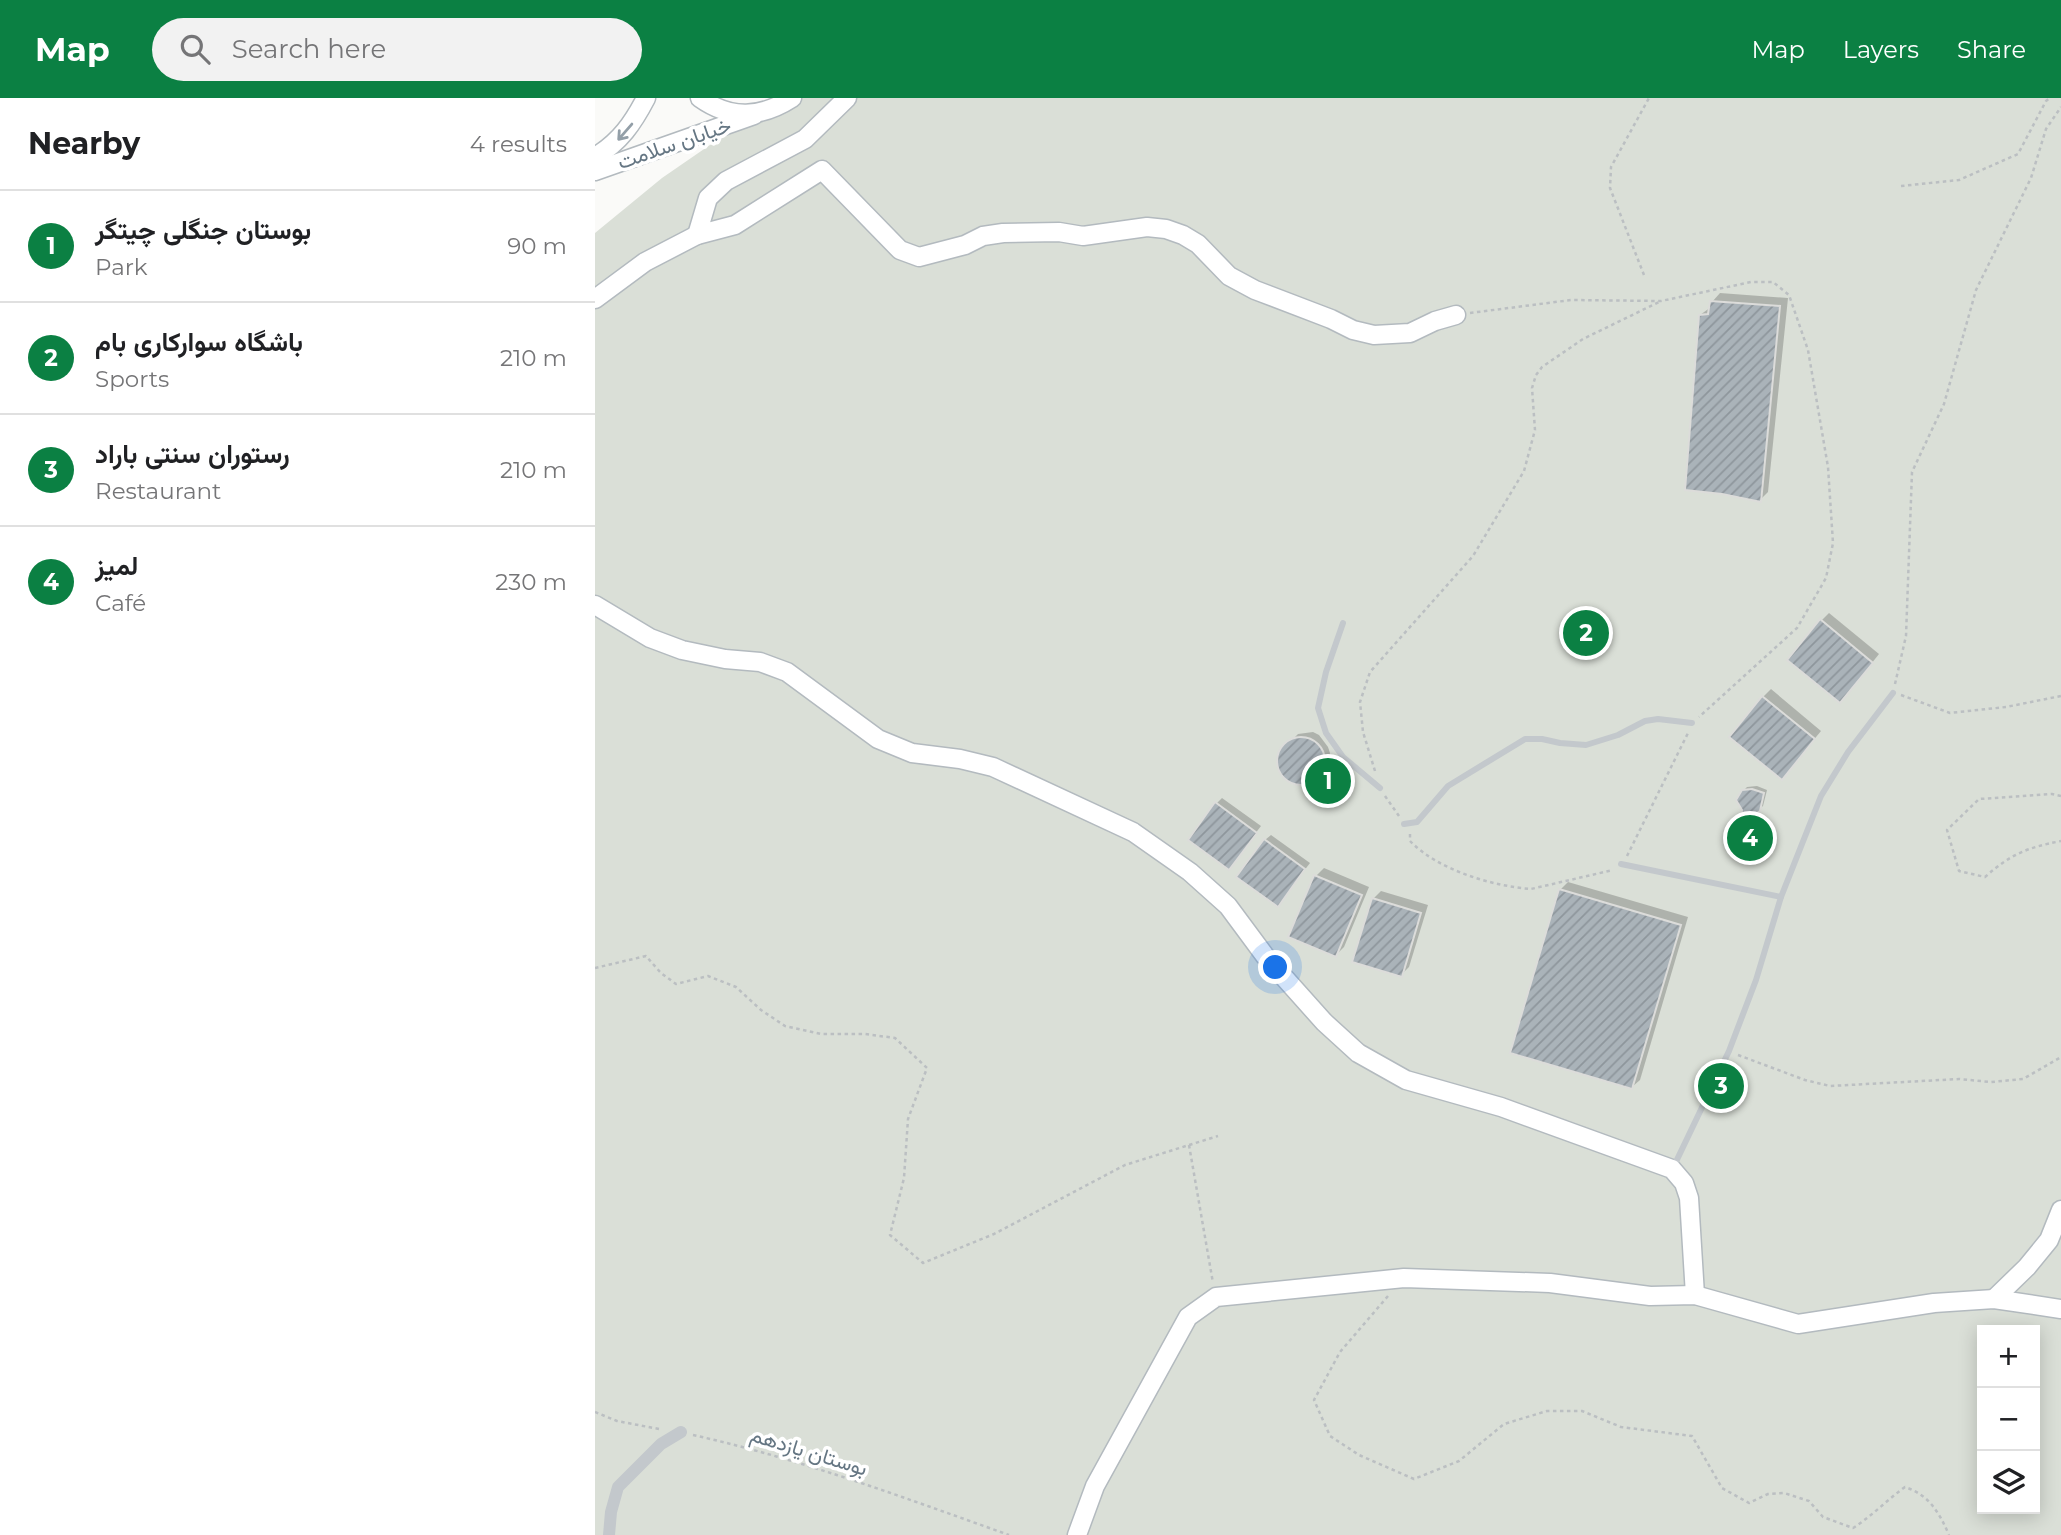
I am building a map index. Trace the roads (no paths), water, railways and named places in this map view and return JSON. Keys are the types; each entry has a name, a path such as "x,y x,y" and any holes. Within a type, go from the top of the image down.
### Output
{"street":[{"name":"خیابان سلامت","path":"595,157 619,139 634,122 646,98"},
{"path":"700,98 713,107 733,114 754,115"},
{"name":"خیابان سلامت","path":"595,171 775,109 792,98"},
{"path":"697,235 708,198 726,181 804,139 847,98"},
{"path":"595,299 645,262 697,235 735,225 822,170 900,250 919,257 965,245 983,236 1003,233 1059,232 1083,236 1147,228 1166,229 1184,235 1198,244 1229,276 1255,290 1353,330 1374,335 1410,333 1456,315"},
{"path":"595,605 650,638 682,650 725,659 760,662 787,672 879,739 912,753 960,759 993,767 1133,832 1190,872 1228,906 1265,956 1324,1022 1358,1053 1406,1080 1501,1107 1672,1169 1684,1183 1689,1198 1695,1295"},
{"path":"1994,1299 2027,1267 2049,1240 2061,1210"},
{"path":"1077,1535 1095,1486 1188,1317 1216,1297 1404,1278 1551,1283 1650,1296 1695,1295 1798,1324 1934,1303 1994,1299 2061,1309"},
{"path":"609,1535 611,1512 618,1487 661,1444 681,1432"}],"lane":[{"path":"1343,623 1326,671 1318,708 1327,733 1343,757 1380,789"},
{"path":"1672,1169 1728,1051 1756,980 1781,897 1822,796 1848,752 1893,693"},
{"path":"1405,824 1417,822 1448,786 1525,739 1542,738 1560,743 1586,745 1618,735 1645,721 1658,719 1692,723"},
{"path":"1621,864 1781,897"}],"place":[{"name":"باشگاه سوارکاری بام","path":"1586,633"},
{"name":"بوستان جنگلی چیتگر","path":"1328,781"},
{"name":"لمیز","path":"1750,838"},
{"name":"رستوران سنتی باراد","path":"1721,1086"}]}
